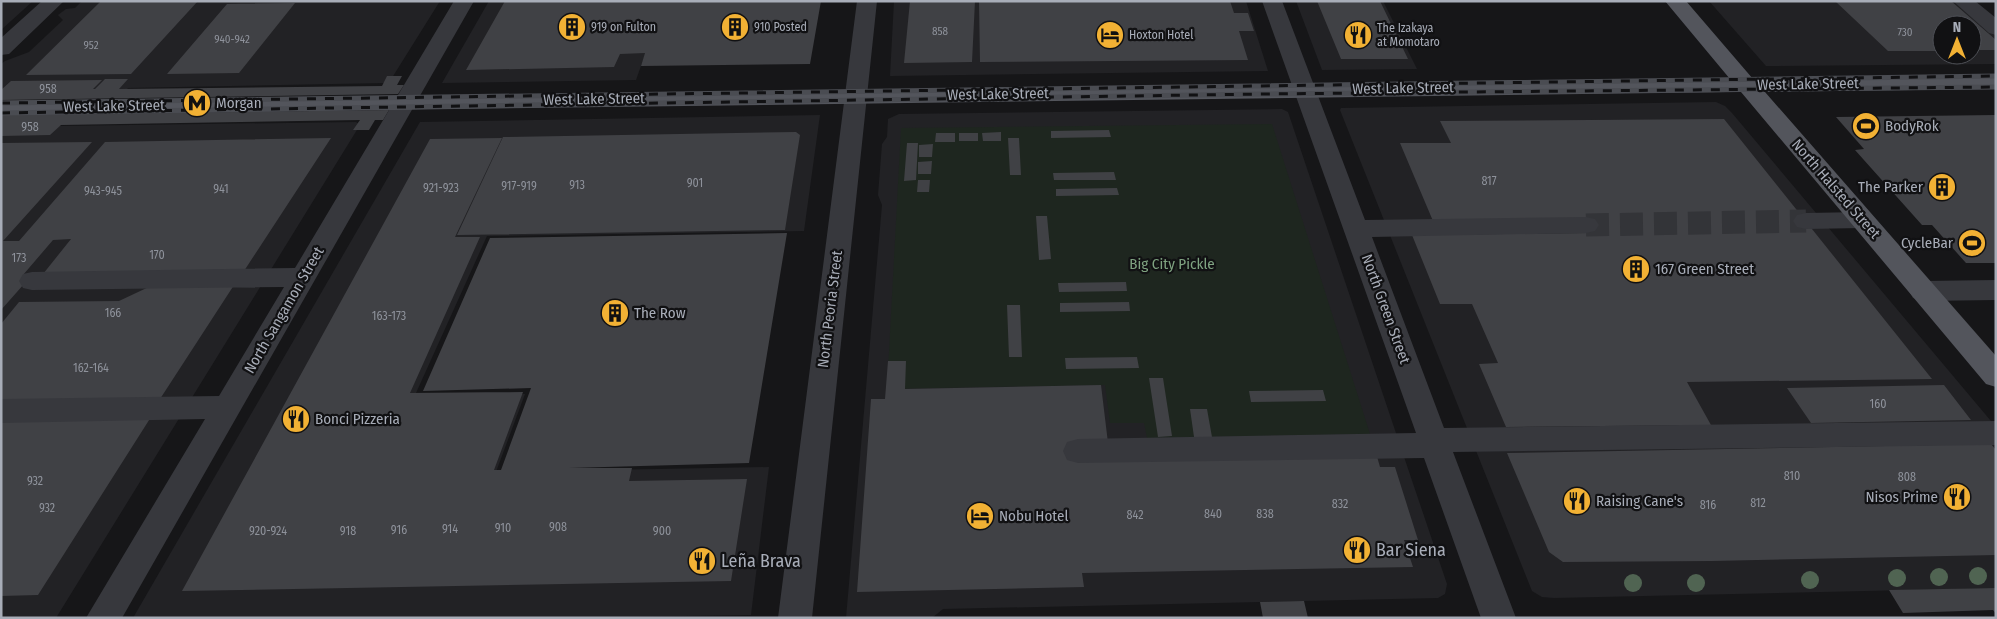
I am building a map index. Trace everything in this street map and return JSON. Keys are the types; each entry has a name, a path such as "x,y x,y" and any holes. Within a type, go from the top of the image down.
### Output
{"main road":[{"name":"North Halsted Street","path":"1675,1 1996,376"},
{"name":"West Lake Street","path":"1,108 1996,82"}],"street":[{"path":"1,49 54,1"},
{"name":"North Sangamon Street","path":"102,618 228,407 464,1"},
{"name":"North Peoria Street","path":"794,618 867,1"},
{"name":"North Green Street","path":"1272,1 1499,618"},
{"path":"1963,1 1996,29"},
{"path":"1806,221 1862,220"},
{"path":"1357,229 1586,225"},
{"path":"32,281 303,277"},
{"path":"1923,291 1996,290"},
{"path":"1,412 228,407"},
{"path":"1078,450 1996,432"}],"shaded area":[{"path":"1,1 33,1 1,30"},
{"path":"82,1 440,1 390,81 386,83 128,88 123,93 1,98 1,64 29,52 63,20 58,15 66,9 75,8"},
{"name":"919 on Fulton","path":"489,1 664,1 636,80 442,83"},
{"path":"894,1 1246,1 1268,71 890,76"},
{"path":"1296,1 1383,1 1417,69 1322,70"},
{"path":"1709,1 1972,1 1996,21 1996,64 1982,64 1982,15 1932,15 1932,65 1766,66"},
{"path":"1716,102 1725,106 1732,113 1996,427 1996,588 1554,598 1542,597 1532,591 1340,110 1341,108"},
{"path":"1282,109 1288,112 1447,584 1445,594 1438,598 943,609 932,618 846,618 882,205 878,195 882,144 887,137 888,119 899,114"},
{"path":"820,115 804,231 487,236 416,393 525,394 496,472 769,467 751,615 554,618 133,618 420,122"},
{"path":"1,118 60,126 356,122 360,125 56,618 1,618"}],"green space":[{"name":"Big City Pickle","path":"1272,124 1370,434 1147,438 1144,423 1110,423 1105,385 887,389 901,128"}],"building":[{"path":"198,1 131,74 26,75 100,2"},
{"path":"505,1 821,1 810,64 641,66 645,53 620,54 614,67 466,70"},
{"path":"910,1 975,1 972,62 904,63"},
{"name":"Hoxton Hotel","path":"979,1 1230,1 1234,13 1248,13 1254,31 1239,31 1248,60 980,62"},
{"path":"1317,1 1380,1 1408,59 1341,59"},
{"path":"1835,1 1951,1 1967,15 1932,15 1932,51 1888,51"},
{"path":"295,3 239,73 167,74 227,4"},
{"path":"1982,28 1996,40 1996,50 1982,50"},
{"path":"387,76 402,76 397,85 404,85 398,94 1,100 1,90 11,81 102,80 93,89 105,79 128,79 119,89 382,86"},
{"path":"389,110 383,120 375,120 369,130 353,130 360,120 61,125 50,135 1,136 1,115"},
{"name":"The Parker","path":"1996,115 1996,263 1966,263 1932,225 1922,225 1855,150 1864,149 1836,117"},
{"name":"167 Green Street","path":"1724,119 1932,379 1687,382 1711,425 1506,427 1479,364 1498,363 1472,304 1440,304 1412,235 1591,233 1583,219 1433,221 1400,143 1451,143 1440,121"},
{"path":"1109,130 1111,137 1051,138 1051,131"},
{"path":"796,132 800,135 785,230 457,235 503,137"},
{"path":"1001,132 1001,141 983,141 982,133"},
{"path":"936,133 955,133 955,142 935,142"},
{"path":"959,133 978,133 978,141 959,141"},
{"path":"331,138 244,271 43,274 71,239 53,240 23,275 32,275 1,310 1,143 92,142 3,241 19,241 105,142"},
{"path":"502,138 455,237 480,237 410,393 523,392 494,470 501,470 531,388 423,391 490,238 787,233 749,463 569,468 632,468 629,481 747,479 731,581 182,591 430,139"},
{"path":"1008,138 1019,138 1021,175 1010,175"},
{"path":"907,143 918,143 916,180 904,181"},
{"path":"933,144 932,157 919,157 919,145"},
{"path":"932,161 931,174 918,174 918,162"},
{"path":"1114,172 1116,180 1054,180 1053,173"},
{"path":"918,180 930,180 929,192 917,192"},
{"path":"1117,188 1119,195 1056,196 1056,189"},
{"path":"1036,216 1047,216 1051,259 1039,260"},
{"path":"236,282 160,399 1,402 1,324 19,302 119,301 153,285"},
{"path":"1126,282 1127,291 1059,292 1058,283"},
{"path":"1129,302 1130,311 1060,312 1060,303"},
{"path":"1007,305 1020,305 1022,357 1009,357"},
{"path":"1137,357 1139,368 1066,369 1065,358"},
{"path":"888,361 906,361 905,389 1101,385 1108,443 1376,453 1380,467 1395,467 1418,540 1404,540 1413,567 1082,573 1084,587 857,592 871,399 885,399"},
{"path":"1149,378 1163,378 1172,436 1158,437"},
{"path":"1944,385 1971,420 1811,423 1787,388"},
{"path":"1323,390 1326,401 1251,402 1249,391"},
{"path":"1190,409 1207,409 1212,437 1194,437"},
{"path":"151,417 38,595 1,596 1,420"},
{"path":"1991,444 1996,450 1996,555 1712,561 1563,562 1549,552 1507,453"},
{"path":"1996,588 1996,614 1993,610 1903,613 1889,590"},
{"path":"1304,601 1308,618 1263,618 1260,602"}],"tunnel":[{"path":"1586,225 1806,221"}],"railway":[{"path":"1,103 1996,76"},
{"path":"1,113 1261,94 1996,87"}],"place":[{"name":"919 on Fulton","path":"572,27"},
{"name":"910 Posted","path":"735,27"},
{"name":"Hoxton Hotel","path":"1110,35"},
{"name":"The Izakaya at Momotaro","path":"1358,35"},
{"name":"Morgan","path":"197,103"},
{"name":"BodyRok","path":"1866,126"},
{"name":"The Parker","path":"1942,187"},
{"name":"CycleBar","path":"1972,243"},
{"name":"167 Green Street","path":"1636,269"},
{"name":"The Row","path":"615,313"},
{"name":"Bonci Pizzeria","path":"296,419"},
{"name":"Nisos Prime","path":"1957,497"},
{"name":"Raising Cane's","path":"1577,501"},
{"name":"Nobu Hotel","path":"980,516"},
{"name":"Bar Siena","path":"1357,550"},
{"name":"Leña Brava","path":"702,561"}]}
